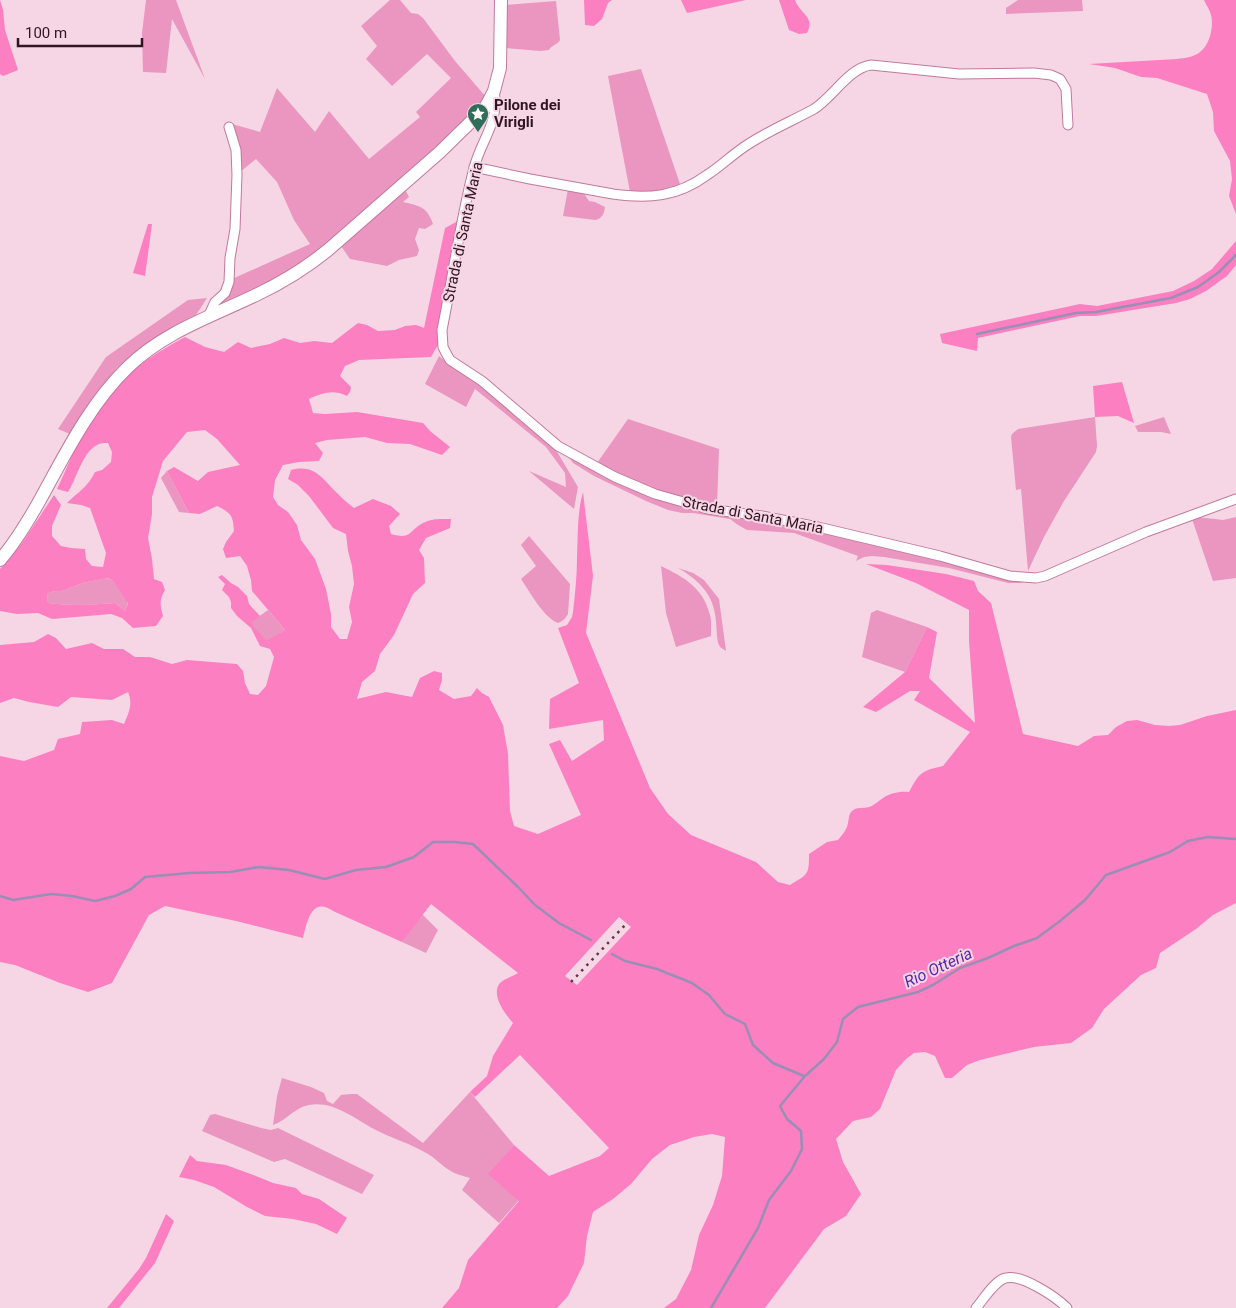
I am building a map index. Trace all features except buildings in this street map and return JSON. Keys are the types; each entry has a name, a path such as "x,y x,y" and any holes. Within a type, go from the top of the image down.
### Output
{"main road":[{"path":"0,560 30,517 83,424 110,386 131,364 175,333 277,284 324,253 433,158 485,108 494,91 501,63 501,0"}],"street":[{"path":"474,167 620,195 660,196 671,194 694,184 746,145 817,106 855,72 871,65 960,74 1034,73 1051,75 1060,79 1066,89 1068,125"},
{"name":"Strada di Santa Maria","path":"494,91 495,114 474,167 442,330 443,343 446,355 453,362 482,381 561,449 650,492 708,509 783,519 940,556 1010,576 1033,578 1045,576 1146,532 1236,499"},
{"path":"208,317 214,304 225,293 229,282 230,258 235,229 237,175 236,150 230,127"},
{"path":"976,1308 996,1283 1005,1278 1014,1278 1028,1282 1059,1300 1067,1308"}],"shaded area":[{"path":"0,0 5,30 18,70 3,76 0,74"},
{"path":"146,0 176,0 205,79 172,19 166,73 143,72 142,33"},
{"path":"390,0 400,0 411,13 418,14 423,18 455,61 486,97 476,112 326,245 272,280 215,309 232,279 310,244 294,220 277,182 256,159 240,172 232,124 260,132 277,88 315,132 329,111 369,159 420,117 416,112 451,78 427,54 392,86 366,59 377,46 361,26"},
{"path":"584,0 612,0 608,3 602,19 594,26 585,25"},
{"path":"681,0 746,0 687,13"},
{"path":"779,0 795,0 808,19 809,28 807,33 799,34 789,30"},
{"path":"1018,0 1082,0 1083,11 1006,14 1006,8"},
{"path":"1204,0 1236,0 1236,214 1229,196 1232,179 1230,161 1214,131 1213,112 1207,94 1157,78 1141,77 1115,68 1089,64 1177,59 1198,54 1209,40 1211,30 1212,19"},
{"path":"556,1 560,40 557,43 549,50 540,51 506,48 505,5"},
{"path":"641,69 681,187 660,192 630,192 608,76"},
{"path":"568,189 583,192 589,201 605,207 602,216 595,220 563,216"},
{"path":"405,190 409,197 403,202 425,210 433,224 425,229 419,228 415,239 419,250 417,256 399,260 387,266 350,259 341,246"},
{"path":"458,221 439,343 431,357 359,360 345,366 340,376 351,387 347,396 328,393 309,399 313,413 357,412 423,423 450,447 442,455 410,444 387,443 365,437 327,440 315,443 323,453 319,461 283,465 275,480 273,497 278,505 288,512 297,525 301,540 315,559 326,589 331,614 331,627 340,639 347,639 352,622 349,607 354,584 346,534 333,528 309,496 298,485 288,479 291,470 306,469 316,473 354,508 373,499 391,506 400,514 389,526 391,534 403,536 409,534 426,521 451,519 450,528 426,538 419,550 424,558 425,583 413,594 394,635 380,654 375,671 362,682 357,699 386,692 412,697 420,678 434,671 442,673 439,690 454,699 471,696 477,688 489,697 503,725 508,754 510,811 514,826 538,834 581,815 549,744 560,740 572,761 604,740 603,720 549,729 550,699 579,683 558,628 567,625 573,612 579,516 583,492 593,576 586,633 650,788 668,814 691,835 756,862 778,882 790,885 804,876 809,866 809,854 827,842 838,840 848,825 849,815 853,810 867,808 892,794 909,792 922,773 943,766 970,732 914,700 920,691 910,691 876,712 863,707 905,672 927,627 937,632 929,678 975,723 969,641 969,610 916,583 866,564 887,565 946,574 974,581 978,591 991,603 1023,734 1078,746 1094,736 1108,735 1116,727 1127,721 1137,720 1155,725 1180,725 1207,716 1236,710 1236,903 1213,915 1160,953 1156,968 1141,975 1104,1009 1092,1028 1071,1043 1034,1047 980,1060 967,1065 952,1078 945,1078 935,1056 925,1052 914,1053 906,1059 896,1070 880,1109 871,1117 853,1121 836,1139 843,1162 861,1194 846,1216 824,1229 765,1308 664,1308 676,1299 691,1270 699,1235 713,1205 722,1176 725,1137 712,1134 694,1137 670,1145 652,1159 631,1184 593,1212 587,1236 584,1263 568,1296 557,1308 442,1308 459,1288 468,1260 519,1201 488,1174 514,1145 549,1176 600,1156 609,1148 520,1055 475,1097 470,1092 487,1076 493,1056 513,1023 500,1004 497,988 500,983 518,973 431,904 402,942 326,907 315,909 311,913 303,938 165,906 149,915 112,983 88,992 15,965 0,962 0,756 24,761 54,750 58,739 80,734 82,722 112,720 124,724 130,704 128,692 112,700 71,697 58,707 14,698 0,703 0,645 34,642 48,634 56,638 66,649 92,643 104,649 123,649 135,657 150,657 172,664 187,660 237,664 243,671 245,683 250,694 258,695 266,686 274,657 270,649 260,646 251,628 231,608 229,597 222,590 225,584 218,577 222,575 247,596 249,604 260,616 251,623 266,641 285,630 252,591 247,566 240,556 226,558 223,549 234,531 230,515 217,506 200,514 189,513 167,471 174,467 198,481 208,472 240,465 217,439 205,430 187,432 163,461 152,497 152,514 148,538 154,579 162,582 165,590 161,603 163,616 156,626 133,628 122,618 111,614 52,619 38,613 17,614 0,611 0,569 22,543 54,495 61,505 52,526 52,536 61,546 85,549 86,559 92,566 103,567 106,553 90,508 67,503 86,486 95,472 102,470 111,462 112,452 108,443 98,444 87,454 68,492 57,489 73,452 94,415 119,384 142,364 185,337 205,347 224,352 238,342 251,348 270,344 284,338 300,343 314,341 332,343 358,323 378,331 395,330 405,326 416,325 424,328 445,228","holes":["107,578 112,580 128,603 125,611 115,603 81,605 48,603 47,594 54,591 62,591 83,583","619,917 631,927 577,985 565,976"]},
{"path":"148,224 152,224 145,276 133,273"},
{"path":"1236,241 1236,265 1227,276 1206,291 1190,299 1096,316 1080,316 978,338 977,351 942,343 940,334 1080,304 1097,306 1173,291 1194,281 1212,269"},
{"path":"207,298 196,315 149,342 117,368 86,407 70,434 58,429 106,357 188,300"},
{"path":"439,356 505,405 556,450 578,487 574,509 529,471 566,487 565,473 546,447 475,389 466,407 425,384"},
{"path":"1122,382 1134,423 1118,416 1095,417 1093,386"},
{"path":"1095,417 1096,452 1064,501 1028,571 1021,489 1016,490 1012,434 1018,429"},
{"path":"1164,417 1171,434 1138,432 1135,426"},
{"path":"628,419 719,449 717,507 653,489 597,463"},
{"path":"568,456 648,496 681,506 711,514 763,520 808,529 1026,580 1021,583 1008,583 949,568 884,557 864,557 856,561 858,556 794,533 747,530 730,519 668,510 594,476 573,463"},
{"path":"167,471 189,513 179,512 161,478"},
{"path":"1197,517 1223,520 1236,517 1236,578 1213,581 1192,519"},
{"path":"529,536 570,584 568,614 564,620 558,623 542,610 521,579 536,566 521,545"},
{"path":"661,566 691,584 702,596 710,615 711,636 676,647 666,613"},
{"path":"678,568 693,573 704,580 719,599 726,651 718,643 715,614 707,593 697,581"},
{"path":"106,578 112,580 128,602 125,611 115,603 65,605 48,603 47,594"},
{"path":"268,610 285,630 266,642 250,623"},
{"path":"877,610 927,627 905,672 862,657 871,613"},
{"path":"422,914 438,930 426,953 402,942"},
{"path":"282,1078 324,1093 327,1101 333,1104 341,1095 357,1094 423,1143 470,1092 514,1145 489,1174 519,1200 499,1223 462,1190 470,1178 451,1171 421,1150 379,1132 350,1115 326,1105 304,1106 273,1125 277,1096"},
{"path":"215,1114 261,1128 271,1130 278,1128 374,1175 362,1194 285,1159 274,1162 202,1131 210,1115"},
{"path":"190,1155 197,1161 226,1165 273,1183 296,1188 302,1194 319,1199 347,1218 337,1234 316,1224 265,1216 214,1187 179,1177"},
{"path":"166,1214 174,1221 155,1263 119,1308 107,1308 146,1258"}],"waterway":[{"path":"977,334 1076,313 1096,312 1171,298 1198,287 1219,272 1236,255"},
{"name":"Rio Otteria","path":"711,1308 758,1228 769,1200 791,1171 802,1149 801,1131 787,1119 780,1106 805,1076 824,1059 837,1042 843,1019 858,1007 918,992 960,968 1037,938 1085,900 1106,875 1170,852 1188,841 1208,837 1236,839"},
{"path":"0,896 13,900 51,894 95,901 115,896 131,889 145,877 230,872 259,867 289,870 325,879 356,870 386,867 414,857 433,842 455,842 473,844 535,905 559,923 591,940"},
{"path":"612,954 625,961 657,969 692,983 709,995 725,1014 745,1024 753,1045 773,1063 804,1076"}],"railway":[{"path":"571,982 627,923"}],"place":[{"name":"Pilone dei Virigli","path":"478,133"}]}
